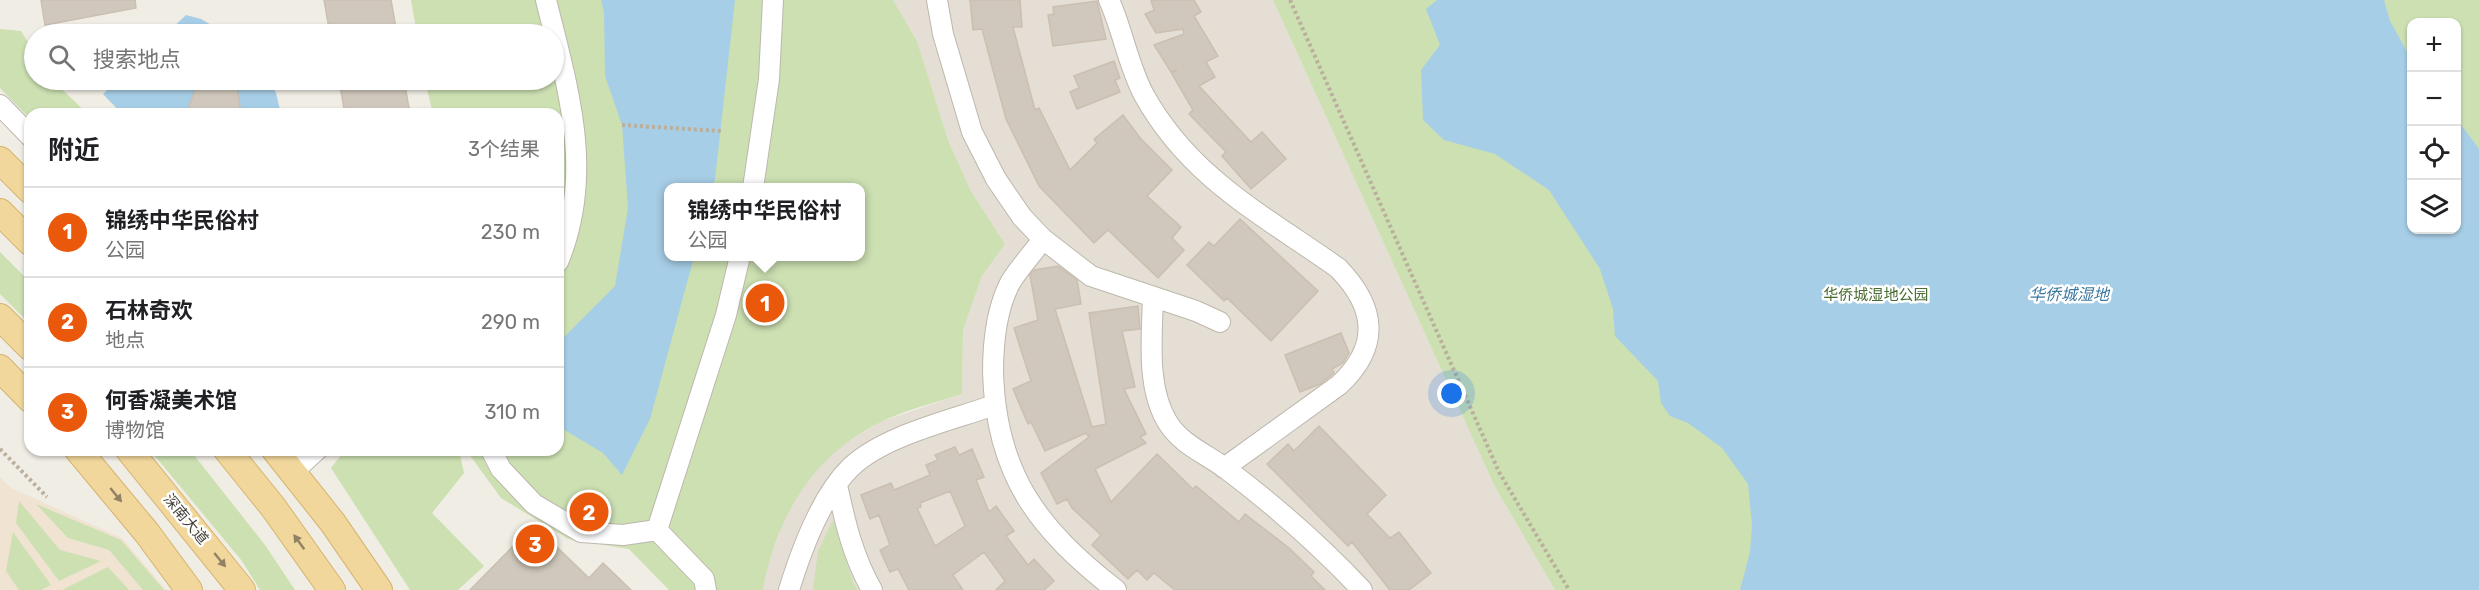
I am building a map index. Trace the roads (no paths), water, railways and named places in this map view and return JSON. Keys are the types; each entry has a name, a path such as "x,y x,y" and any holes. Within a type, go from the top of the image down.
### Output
{"main road":[{"path":"0,160 24,184"},
{"path":"0,212 24,236"},
{"path":"0,317 24,341"},
{"path":"0,368 24,393"},
{"path":"83,456 147,533 189,590"},
{"name":"深南大道","path":"134,456 242,590"},
{"path":"232,456 273,507 333,590"},
{"path":"279,456 333,523 379,590"},
{"path":"333,523 359,590"}],"street":[{"path":"546,0 552,24"},
{"path":"754,183 769,79 772,0"},
{"path":"938,0 943,34 972,132 996,179 1022,217 1043,239 1091,276 1220,322"},
{"path":"1109,0 1143,93 1176,142 1219,186 1338,267 1354,285 1366,305 1369,331 1366,350 1355,370 1339,385 1224,468"},
{"path":"564,74 578,153 575,200 564,240"},
{"path":"0,105 24,130"},
{"path":"1043,239 1011,283 997,318 993,358 994,405 1002,444 1031,507 1072,553 1116,590"},
{"path":"657,530 726,315 739,261"},
{"path":"1153,297 1153,370 1161,409 1177,435 1224,468 1305,534 1362,590"},
{"path":"789,590 811,531 837,485 850,468 886,444 994,405"},
{"path":"293,472 310,456"},
{"path":"494,456 501,469 534,504 581,532 623,535 657,530"},
{"path":"837,485 846,528 862,573 872,590"},
{"path":"657,530 704,579 706,590"}],"water":[{"path":"601,0 735,0 714,183 664,183 664,261 693,261 650,419 622,475 603,453 564,430 564,337 615,286 628,208 622,125 605,76 604,13"},
{"name":"华侨城湿地","path":"1437,0 2384,0 2390,21 2407,52 2407,234 2461,234 2461,124 2479,149 2479,590 1740,590 1750,552 1752,525 1748,484 1722,448 1688,423 1670,416 1661,403 1658,381 1615,336 1613,309 1600,269 1549,190 1495,154 1444,140 1423,120 1421,70 1440,45 1426,9"},
{"path":"186,15 210,24 177,24"},
{"path":"107,90 274,90 280,108 116,108 103,94"}],"place":[{"name":"锦绣中华民俗村","path":"765,303"},
{"name":"石林奇欢","path":"589,512"},
{"name":"何香凝美术馆","path":"535,544"}],"park label":[{"name":"华侨城湿地公园","path":"1876,295"}]}
